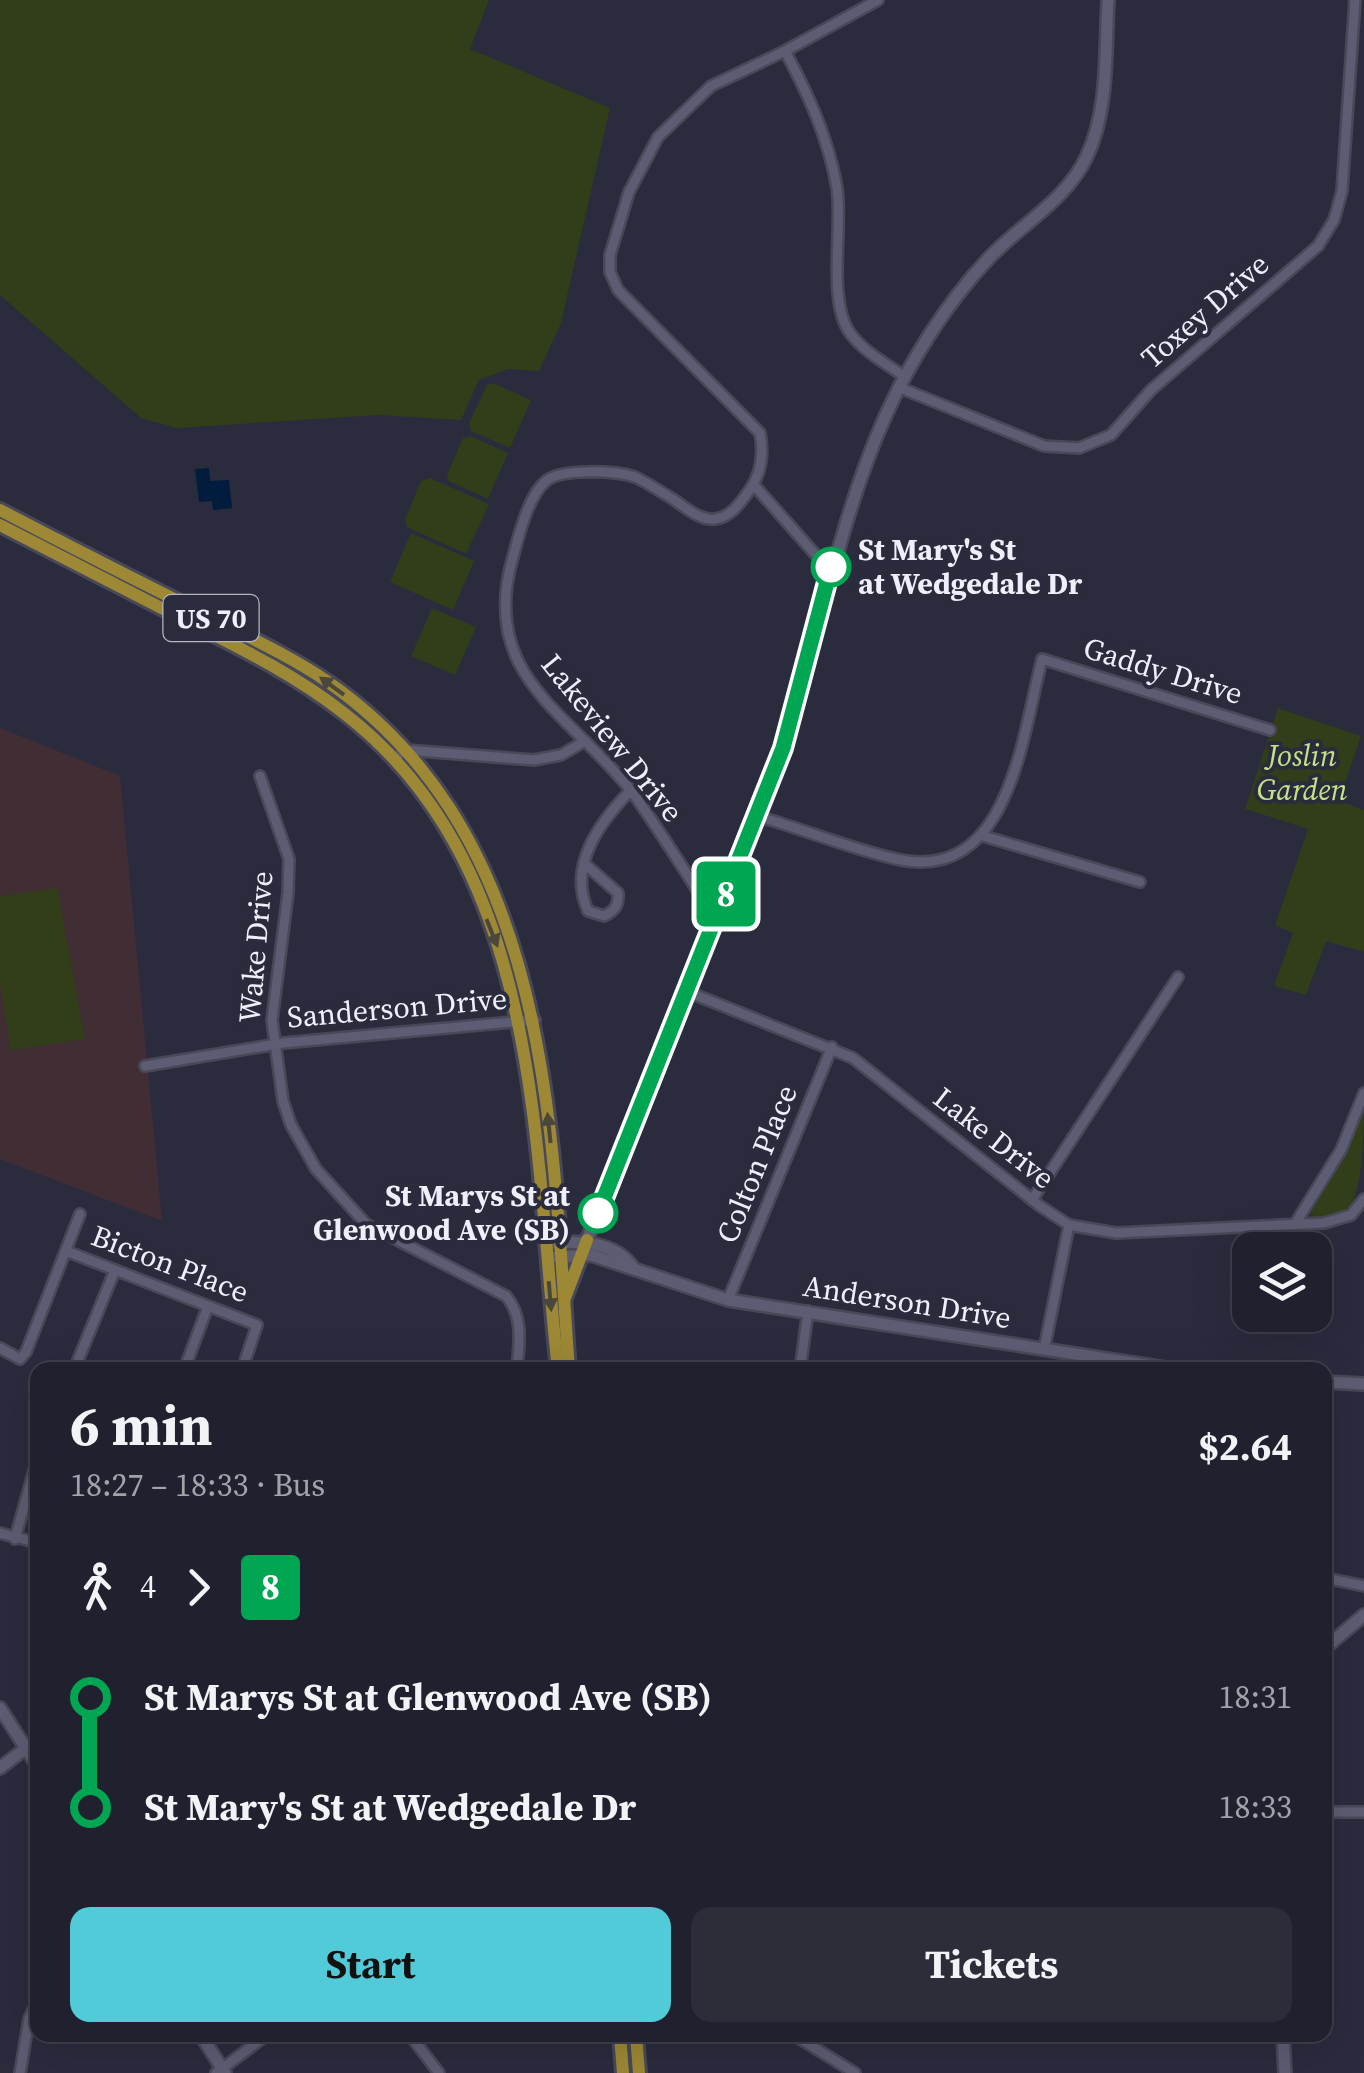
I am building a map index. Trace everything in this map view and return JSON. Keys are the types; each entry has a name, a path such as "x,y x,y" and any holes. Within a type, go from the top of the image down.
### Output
{"main road":[{"path":"564,1300 783,748 859,476 901,382 986,261 1065,189 1080,170 1097,130 1108,0"},
{"name":"US 70","path":"0,510 307,669 352,701 446,802 506,925 528,1022 530,1081 553,1250 564,1300 569,1362"},
{"name":"US 70","path":"0,525 293,676 400,754"},
{"name":"Anderson Drive","path":"553,1250 585,1248 623,1267 632,1266 728,1300 1124,1362"},
{"name":"US 70","path":"553,1250 557,1362"},
{"path":"551,1362 556,1348"},
{"path":"1332,1382 1364,1384"},
{"path":"1332,1642 1364,1615"},
{"path":"0,1708 30,1755"},
{"path":"0,1768 30,1745"},
{"path":"205,2042 221,2071"},
{"path":"621,2042 623,2073"},
{"path":"637,2042 640,2073"},
{"path":"1284,2042 1285,2073"}],"street":[{"path":"830,570 754,484 764,454 760,433 618,290 610,272 610,255 628,192 658,137 710,86 785,51 878,0"},
{"name":"Toxey Drive","path":"785,51 812,101 831,159 840,227 839,302 849,331 901,382 1044,446 1079,448 1111,435 1151,390 1318,246 1334,220 1342,191 1355,0"},
{"name":"Lakeview Drive","path":"716,919 630,790 539,697 516,658 504,610 512,560 546,480 566,472 634,476 712,520 734,510 754,484"},
{"name":"Gaddy Drive","path":"983,836 1012,776 1042,658 1270,730"},
{"path":"400,754 534,760 562,756 585,740"},
{"name":"Wake Drive","path":"260,776 289,860 273,992 274,1044 291,1125 316,1170 366,1224 506,1296 516,1308 520,1330 518,1362"},
{"path":"585,864 618,894 619,902 613,912 604,916 588,911 583,889 585,864 590,841 630,790"},
{"path":"757,816 898,860 948,860 968,850 983,836 1140,882"},
{"path":"1032,1200 1178,978"},
{"name":"Lake Drive","path":"688,992 854,1058 1069,1225 1116,1233 1339,1221 1357,1210 1364,1199"},
{"name":"Sanderson Drive","path":"145,1066 274,1044 528,1022"},
{"name":"Colton Place","path":"728,1300 832,1047"},
{"path":"1295,1224 1334,1164 1364,1093"},
{"path":"0,1348 20,1359 30,1346 80,1214"},
{"path":"1044,1350 1069,1225"},
{"name":"Bicton Place","path":"66,1251 256,1324 244,1362"},
{"path":"77,1362 115,1270"},
{"path":"187,1362 208,1306"},
{"path":"801,1362 808,1311"},
{"path":"14,1539 30,1492"},
{"path":"0,1533 30,1542"},
{"path":"1332,1579 1364,1586"},
{"path":"1332,1812 1364,1812"},
{"path":"20,2073 30,2019"},
{"path":"221,2071 257,2042"},
{"path":"415,2042 439,2073"},
{"path":"805,2042 855,2073"}],"shaded area":[{"path":"0,728 120,776 162,1221 0,1159"}],"green space":[{"path":"0,0 489,0 470,49 610,108 561,323 539,371 508,369 479,380 461,420 378,415 177,428 141,418 0,295"},
{"path":"493,383 531,400 510,448 471,431 469,423 487,385"},
{"path":"470,436 508,453 488,499 448,481 463,438"},
{"path":"430,478 489,504 466,554 407,527 405,519 421,481"},
{"path":"411,533 474,561 453,610 390,582"},
{"path":"432,608 476,627 455,675 411,656"},
{"name":"Joslin Garden","path":"1278,708 1361,736 1339,801 1364,810 1364,952 1326,941 1306,995 1274,986 1293,933 1275,925 1308,829 1245,809"},
{"path":"57,888 85,1039 11,1050 0,984 0,896"},
{"path":"1364,1104 1361,1169 1353,1201 1347,1213 1338,1219 1313,1219 1309,1211 1344,1157"}],"water":[{"path":"209,468 210,481 229,480 232,508 213,510 212,501 199,502 195,469"}],"bus line":[{"name":"8","path":"598,1213 783,748 831,567"}],"place":[{"name":"St Mary's St at Wedgedale Dr","path":"831,567"},
{"name":"St Marys St at Glenwood Ave (SB)","path":"598,1213"}]}
